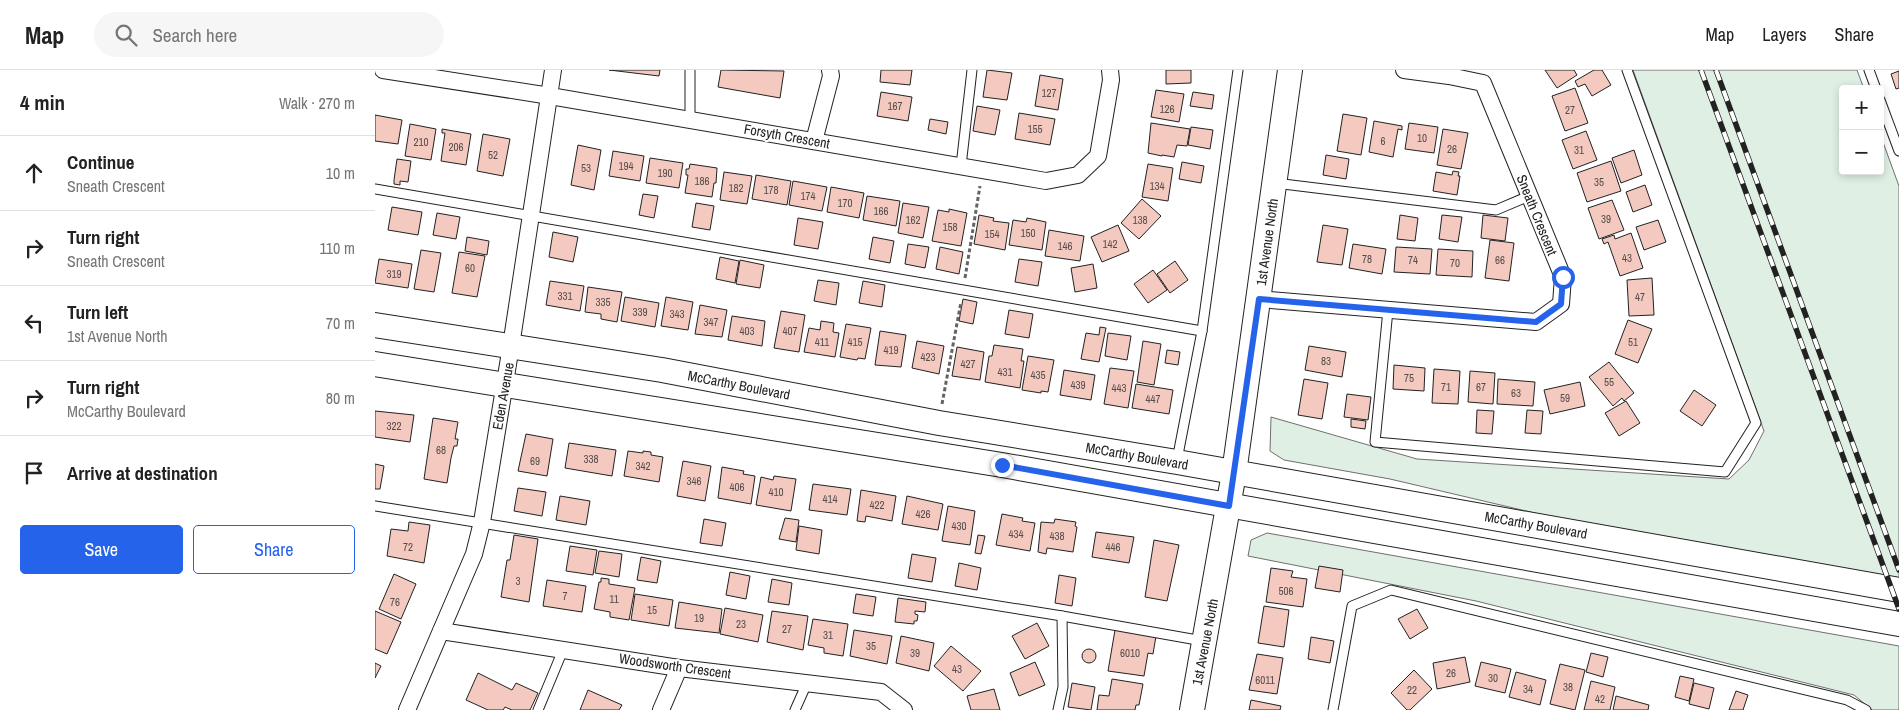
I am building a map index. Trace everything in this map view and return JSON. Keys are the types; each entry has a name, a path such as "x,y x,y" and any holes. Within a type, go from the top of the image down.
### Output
{"main road":[{"name":"1st Avenue North","path":"1192,710 1229,506 1290,70"},
{"name":"McCarthy Boulevard","path":"375,325 662,370 939,423 1177,462 1899,590"},
{"path":"375,364 1002,465 1899,624"}],"street":[{"name":"Forsyth Crescent","path":"383,70 416,73 1046,180 1078,175 1097,156 1111,80 1110,70"},
{"name":"Eden Avenue","path":"407,710 474,554 482,522 553,70"},
{"path":"815,141 831,76 830,70"},
{"name":"Sneath Crescent","path":"1259,299 1536,322 1561,304 1563,277 1483,83 1404,70"},
{"name":"Woodsworth Crescent","path":"441,631 679,668 881,692 904,710"},
{"path":"661,710 679,668"}],"lane":[{"path":"690,70 690,120"},
{"path":"961,166 972,70"},
{"path":"1177,462 1201,331 1238,70"},
{"path":"1388,310 1375,442 1725,472 1756,424 1627,70"},
{"path":"1869,70 1875,85"},
{"path":"1884,111 1899,151"},
{"path":"1275,183 1496,210 1529,196"},
{"path":"375,190 1201,331"},
{"path":"375,506 1062,616 1205,642"},
{"path":"1333,710 1352,606 1391,590 1847,700 1866,710"},
{"path":"1058,710 1063,687 1062,616"},
{"path":"538,710 563,650"},
{"path":"795,710 807,683"}],"green space":[{"path":"1633,70 1857,70 1863,85 1839,85 1839,175 1884,175 1884,145 1899,186 1899,580 1624,534 1390,479 1284,460 1270,451 1271,417 1417,459 1729,479 1749,460 1764,431"},
{"path":"1267,533 1899,646 1899,710 1872,710 1854,695 1476,601 1248,556 1251,540"}],"building":[{"path":"609,70 660,70 659,76"},
{"path":"721,70 784,71 780,98 718,87"},
{"path":"881,70 912,70 910,85 880,82"},
{"path":"987,70 1012,73 1007,100 983,97"},
{"path":"1166,70 1191,70 1191,83 1166,84"},
{"path":"1545,70 1574,70 1577,75 1557,88"},
{"path":"1594,70 1602,70 1611,85 1592,96 1585,84 1578,87 1575,81"},
{"path":"1899,71 1899,88 1896,89 1891,74"},
{"path":"1040,75 1063,79 1058,110 1035,106"},
{"path":"1575,88 1588,123 1565,131 1552,96"},
{"path":"1156,90 1184,94 1179,122 1151,117"},
{"path":"881,92 912,97 908,121 877,116"},
{"path":"1193,92 1214,95 1212,109 1190,106"},
{"path":"977,106 1000,110 995,135 973,131"},
{"path":"1019,113 1055,119 1050,145 1015,139"},
{"path":"1343,114 1367,118 1361,155 1337,151"},
{"path":"375,115 402,120 398,144 375,141"},
{"path":"930,119 948,122 946,134 928,130"},
{"path":"1374,121 1402,126 1402,130 1398,129 1393,157 1369,152"},
{"path":"1151,123 1190,129 1187,146 1177,145 1174,157 1148,153"},
{"path":"1409,123 1438,127 1434,153 1405,149"},
{"path":"410,124 436,129 431,160 405,156"},
{"path":"1191,127 1213,130 1210,149 1188,145"},
{"path":"442,129 471,134 466,165 441,161 445,133 442,133"},
{"path":"1443,129 1468,133 1461,169 1437,165"},
{"path":"1586,131 1597,160 1573,169 1562,140"},
{"path":"483,134 510,139 503,176 477,171"},
{"path":"578,145 601,150 594,190 571,185"},
{"path":"1634,150 1642,175 1621,183 1612,158"},
{"path":"613,151 644,156 640,181 609,176"},
{"path":"1326,155 1349,159 1346,179 1323,175"},
{"path":"650,158 683,163 679,188 646,183"},
{"path":"397,159 411,161 408,182 400,181 400,185 394,184"},
{"path":"1611,161 1621,191 1587,202 1577,173"},
{"path":"1182,162 1204,166 1201,183 1179,179"},
{"path":"690,164 717,168 716,183 714,183 712,197 685,193 688,175 686,175 686,169 689,169"},
{"path":"1148,164 1173,168 1168,201 1142,197"},
{"path":"1453,171 1459,172 1458,176 1460,176 1457,195 1433,191 1436,172 1452,175"},
{"path":"724,172 752,176 747,204 720,200"},
{"path":"756,175 791,181 787,205 752,199"},
{"path":"793,181 827,187 822,211 789,205"},
{"path":"1645,185 1652,205 1633,212 1626,192"},
{"path":"831,187 864,193 859,218 827,212"},
{"path":"643,194 658,196 654,218 639,215"},
{"path":"867,196 900,201 896,226 863,220"},
{"path":"1142,199 1161,216 1139,239 1121,223"},
{"path":"1612,200 1624,230 1599,239 1588,208"},
{"path":"696,203 714,206 710,230 692,227"},
{"path":"903,203 929,207 923,238 898,233"},
{"path":"392,207 422,212 418,235 388,230"},
{"path":"949,209 967,213 961,246 932,241 938,210 949,212"},
{"path":"437,213 460,217 456,239 433,235"},
{"path":"979,215 994,218 993,221 1009,223 1005,250 974,244"},
{"path":"1400,215 1418,218 1415,241 1397,239"},
{"path":"1442,215 1462,217 1458,242 1439,239"},
{"path":"1483,215 1508,218 1505,241 1481,238"},
{"path":"798,218 823,222 818,249 794,245"},
{"path":"1027,218 1046,222 1042,250 1009,245 1013,220 1026,222"},
{"path":"1658,220 1666,242 1644,250 1636,227"},
{"path":"1118,225 1129,251 1102,262 1091,237"},
{"path":"1323,225 1348,229 1342,265 1317,262"},
{"path":"1049,230 1084,236 1080,261 1045,256"},
{"path":"553,232 578,237 573,262 549,257"},
{"path":"1631,233 1643,268 1620,276 1608,242 1604,244 1602,239 1614,235 1615,239"},
{"path":"467,237 489,241 487,255 465,251"},
{"path":"873,237 894,241 890,263 869,259"},
{"path":"1490,240 1514,243 1509,281 1485,278"},
{"path":"908,244 929,247 925,268 905,264"},
{"path":"1353,244 1386,249 1382,274 1349,268"},
{"path":"940,247 963,252 959,274 936,269"},
{"path":"1396,247 1432,249 1430,274 1394,272"},
{"path":"1438,249 1473,251 1472,277 1436,275"},
{"path":"421,250 441,253 434,292 414,289"},
{"path":"459,252 485,256 477,297 452,293"},
{"path":"720,257 739,261 735,283 716,279"},
{"path":"379,259 412,264 408,288 375,283"},
{"path":"1019,259 1042,262 1038,286 1015,282"},
{"path":"740,260 764,265 760,288 736,284"},
{"path":"1175,261 1188,280 1170,293 1157,274"},
{"path":"1093,264 1097,288 1075,292 1071,268"},
{"path":"1153,270 1167,290 1148,303 1134,284"},
{"path":"1652,278 1654,315 1629,316 1627,280"},
{"path":"818,280 839,283 836,305 814,301"},
{"path":"550,281 584,286 580,311 546,305"},
{"path":"863,281 885,285 882,307 859,303"},
{"path":"588,287 622,292 617,322 601,319 601,314 585,312"},
{"path":"625,297 659,303 655,327 621,321"},
{"path":"666,297 693,302 688,330 661,326"},
{"path":"963,299 977,302 973,324 959,321"},
{"path":"700,305 727,310 722,337 695,334"},
{"path":"1009,310 1033,314 1029,338 1005,334"},
{"path":"781,311 805,315 799,352 774,348"},
{"path":"732,316 765,321 762,346 728,340"},
{"path":"1628,320 1652,329 1638,363 1615,354"},
{"path":"821,321 834,323 833,332 839,333 835,357 804,352 809,328 820,330"},
{"path":"846,324 871,328 865,359 858,358 857,360 840,357"},
{"path":"1100,327 1106,328 1099,362 1081,359 1086,333 1099,335"},
{"path":"880,331 906,335 901,367 875,365"},
{"path":"1108,333 1131,336 1127,360 1105,356"},
{"path":"917,341 944,346 939,374 912,368"},
{"path":"1143,341 1161,344 1154,385 1137,382"},
{"path":"994,345 1023,349 1021,361 1024,361 1020,388 985,382 989,356 992,356"},
{"path":"1309,346 1346,352 1342,377 1305,370"},
{"path":"957,347 984,352 980,380 952,376"},
{"path":"1167,350 1180,352 1178,365 1165,363"},
{"path":"1028,356 1054,360 1048,392 1041,391 1041,393 1022,390"},
{"path":"1609,362 1634,393 1624,401 1622,398 1613,406 1589,377"},
{"path":"1394,365 1425,368 1424,391 1393,389"},
{"path":"1110,368 1134,371 1128,408 1104,404"},
{"path":"1434,369 1460,371 1458,404 1432,403"},
{"path":"1064,370 1095,375 1091,400 1060,395"},
{"path":"1470,371 1495,373 1493,404 1468,402"},
{"path":"1304,379 1328,383 1322,419 1298,415"},
{"path":"1498,379 1535,382 1533,406 1497,404"},
{"path":"1580,382 1585,406 1550,414 1544,390"},
{"path":"1136,384 1173,390 1169,414 1132,408"},
{"path":"1694,390 1716,405 1702,426 1680,411"},
{"path":"1347,394 1371,397 1368,420 1344,417"},
{"path":"1626,401 1640,423 1619,436 1605,413"},
{"path":"1477,410 1494,411 1492,434 1476,433"},
{"path":"1527,410 1543,411 1541,434 1525,433"},
{"path":"375,411 414,415 410,442 375,437"},
{"path":"433,418 458,422 455,439 458,439 457,446 454,446 447,483 424,479"},
{"path":"1351,419 1366,421 1365,429 1351,427"},
{"path":"526,434 553,439 547,476 518,471"},
{"path":"569,443 616,450 612,476 565,468"},
{"path":"628,451 651,452 651,455 663,457 659,482 624,476"},
{"path":"683,461 711,466 705,501 677,496"},
{"path":"375,464 384,466 380,489 375,489"},
{"path":"722,467 744,471 743,474 755,476 751,504 718,498"},
{"path":"774,476 796,479 791,511 756,505 761,477 773,480"},
{"path":"813,484 851,489 847,515 809,510"},
{"path":"518,488 546,492 542,516 514,511"},
{"path":"861,490 896,496 892,521 866,516 865,522 857,521"},
{"path":"560,496 590,501 586,525 556,520"},
{"path":"907,496 943,504 938,530 902,524"},
{"path":"948,506 975,511 970,545 942,541"},
{"path":"1002,514 1023,518 1022,521 1035,523 1030,551 996,545"},
{"path":"785,518 799,520 796,542 779,539"},
{"path":"704,519 726,523 722,546 700,543"},
{"path":"1055,519 1076,522 1073,552 1047,548 1046,554 1038,552 1041,522 1054,523"},
{"path":"409,522 430,525 424,563 387,556 391,529 408,531"},
{"path":"799,526 822,530 819,554 796,550"},
{"path":"1096,532 1134,537 1129,563 1092,557"},
{"path":"514,535 538,539 529,602 501,597 507,560 510,560"},
{"path":"978,535 985,536 981,554 975,553"},
{"path":"1154,540 1179,545 1167,601 1145,597"},
{"path":"570,546 597,550 593,575 566,571"},
{"path":"599,551 622,554 619,577 595,573"},
{"path":"912,554 936,558 932,582 908,578"},
{"path":"641,557 661,561 657,583 637,580"},
{"path":"959,563 981,568 977,590 955,586"},
{"path":"1319,566 1343,570 1340,592 1315,588"},
{"path":"1271,568 1293,571 1291,577 1307,579 1303,607 1266,602"},
{"path":"730,572 750,576 746,599 726,595"},
{"path":"394,574 416,584 401,619 379,609"},
{"path":"1059,575 1076,578 1072,606 1055,603"},
{"path":"601,578 609,579 609,584 635,588 629,620 610,617 610,612 594,609"},
{"path":"772,579 792,583 789,605 768,602"},
{"path":"547,580 586,586 582,612 543,606"},
{"path":"635,594 673,600 669,626 631,620"},
{"path":"856,594 876,597 873,616 853,613"},
{"path":"898,598 926,602 925,612 915,611 915,614 918,615 917,621 914,621 914,624 895,622"},
{"path":"679,602 722,609 719,633 675,628"},
{"path":"1264,606 1289,610 1284,647 1258,643"},
{"path":"725,608 763,615 758,642 720,634"},
{"path":"1417,609 1428,628 1410,639 1398,619"},
{"path":"375,611 401,622 387,654 375,649"},
{"path":"772,611 808,616 803,650 767,642"},
{"path":"813,619 848,624 843,656 824,653 824,648 808,645"},
{"path":"1037,623 1049,646 1025,659 1012,636"},
{"path":"854,630 892,636 887,664 850,656"},
{"path":"1115,630 1156,636 1153,654 1148,653 1144,676 1108,671"},
{"path":"901,636 934,643 929,671 896,663"},
{"path":"1311,637 1334,641 1330,663 1308,659"},
{"path":"951,646 981,671 963,691 934,666"},
{"path":"1086,649 1092,649 1096,656 1092,663 1086,663 1082,659 1082,653"},
{"path":"1591,653 1608,657 1603,677 1586,672"},
{"path":"1257,654 1283,658 1277,694 1249,690"},
{"path":"1465,657 1470,682 1437,689 1433,663"},
{"path":"1035,662 1045,685 1019,696 1010,673"},
{"path":"1481,662 1511,669 1505,693 1475,686"},
{"path":"375,663 381,666 375,678"},
{"path":"1560,664 1585,670 1575,710 1550,704"},
{"path":"1414,670 1432,689 1410,710 1407,710 1391,693"},
{"path":"1516,672 1546,680 1540,705 1509,697"},
{"path":"478,673 512,690 516,683 538,693 530,710 512,710 505,707 503,710 488,710 466,700"},
{"path":"1680,676 1694,679 1689,701 1675,697"},
{"path":"1112,679 1143,684 1139,705 1136,705 1135,710 1097,710 1099,695 1109,696"},
{"path":"1591,681 1615,687 1610,710 1584,710"},
{"path":"1072,683 1095,687 1091,710 1068,707"},
{"path":"1694,683 1714,688 1709,709 1689,704"},
{"path":"994,689 1000,710 971,710 967,696"},
{"path":"588,690 622,705 619,710 580,710"},
{"path":"1736,691 1748,695 1743,710 1729,710"},
{"path":"1616,696 1649,705 1648,710 1613,710"},
{"path":"1251,700 1281,706 1280,710 1249,710"}],"railway":[{"path":"1701,70 1899,609"},
{"path":"1716,70 1899,570"}],"route":[{"path":"1002,465 1229,506 1259,299 1536,322 1561,304 1563,277"}]}
